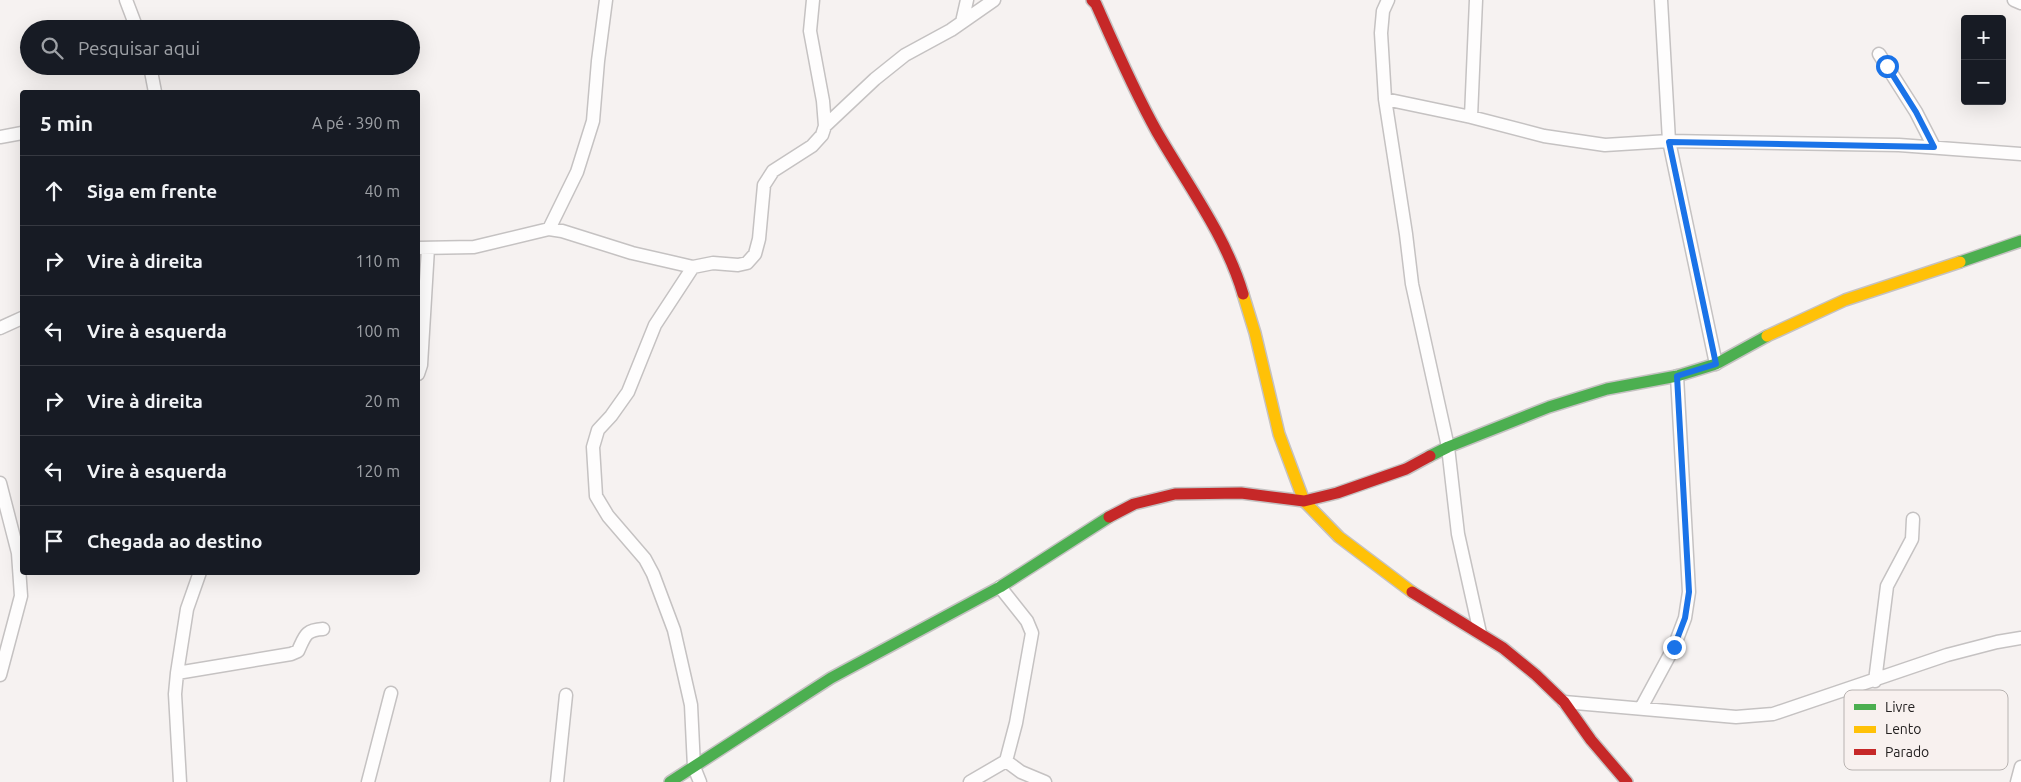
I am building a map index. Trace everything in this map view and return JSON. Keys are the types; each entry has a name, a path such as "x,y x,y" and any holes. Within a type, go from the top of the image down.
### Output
{"street":[{"path":"126,0 134,20"},
{"path":"549,229 577,172 593,121 606,0"},
{"path":"420,368 423,248 474,247 549,229 562,231 632,253 694,267 713,263 738,265 747,263 754,254 759,239 764,185 773,171 812,146 822,135 825,126 823,101 810,31 813,0"},
{"path":"962,22 967,0"},
{"path":"825,126 875,79 905,55 962,22 994,0"},
{"path":"1388,0 1383,11 1381,33 1385,99 1412,284 1448,447 1458,534 1480,633"},
{"path":"1471,117 1476,0"},
{"path":"1660,0 1669,142 1716,364"},
{"path":"2014,0 2021,3"},
{"path":"1095,1 1120,59 1156,130 1222,243 1240,283 1255,333 1280,434 1304,501 1339,537 1403,587 1503,648 1536,675 1564,702 1591,740 1627,782"},
{"path":"1879,54 1916,112 1934,147"},
{"path":"151,75 154,90"},
{"path":"1385,99 1471,117 1544,136 1605,145 1669,142 1934,147 2021,154"},
{"path":"0,137 20,132"},
{"path":"670,782 831,678 1000,588 1092,526 1134,504 1175,494 1241,493 1304,501 1337,493 1406,468 1448,447 1549,407 1607,389 1677,376 1716,364 1781,328 1845,300 2021,241"},
{"path":"694,267 655,325 628,392 611,416 598,430 593,447 596,496 608,516 645,559 653,574 674,630 691,705 694,767 700,782"},
{"path":"0,328 20,319"},
{"path":"1640,708 1674,647 1685,618 1689,592 1677,376"},
{"path":"0,483 18,553 21,596 0,675"},
{"path":"1876,681 1887,586 1912,539 1914,520"},
{"path":"180,782 176,694 177,673 187,609 199,575"},
{"path":"970,782 1006,760 1016,723 1032,633 1027,621 1000,588"},
{"path":"177,673 291,654 298,651 307,632 323,629"},
{"path":"1848,690 1947,656 1997,642 2021,638"},
{"path":"1564,702 1736,717 1773,714 1844,691"},
{"path":"368,782 391,693"},
{"path":"557,782 566,695"},
{"path":"1006,760 1021,772 1045,782"},
{"path":"2017,782 2021,767"}],"traffic: fast":[{"path":"1960,262 2021,241"},
{"path":"1430,456 1549,407 1607,389 1677,376 1716,364 1767,336"},
{"path":"670,782 831,678 1000,587 1109,517"}],"traffic: slow":[{"path":"1767,336 1845,300 1960,262"},
{"path":"1243,294 1255,333 1279,434 1304,501 1339,537 1412,592"}],"traffic: jam":[{"path":"1092,0 1096,4 1125,69 1157,132 1205,211 1227,252 1243,294"},
{"path":"1109,517 1134,504 1175,494 1241,493 1304,501 1337,493 1406,469 1430,456"},
{"path":"1412,592 1503,648 1536,675 1564,702 1591,740 1627,782"}],"route":[{"path":"1674,647 1685,618 1689,592 1677,376 1716,364 1669,142 1934,147 1916,112 1887,66"}]}
